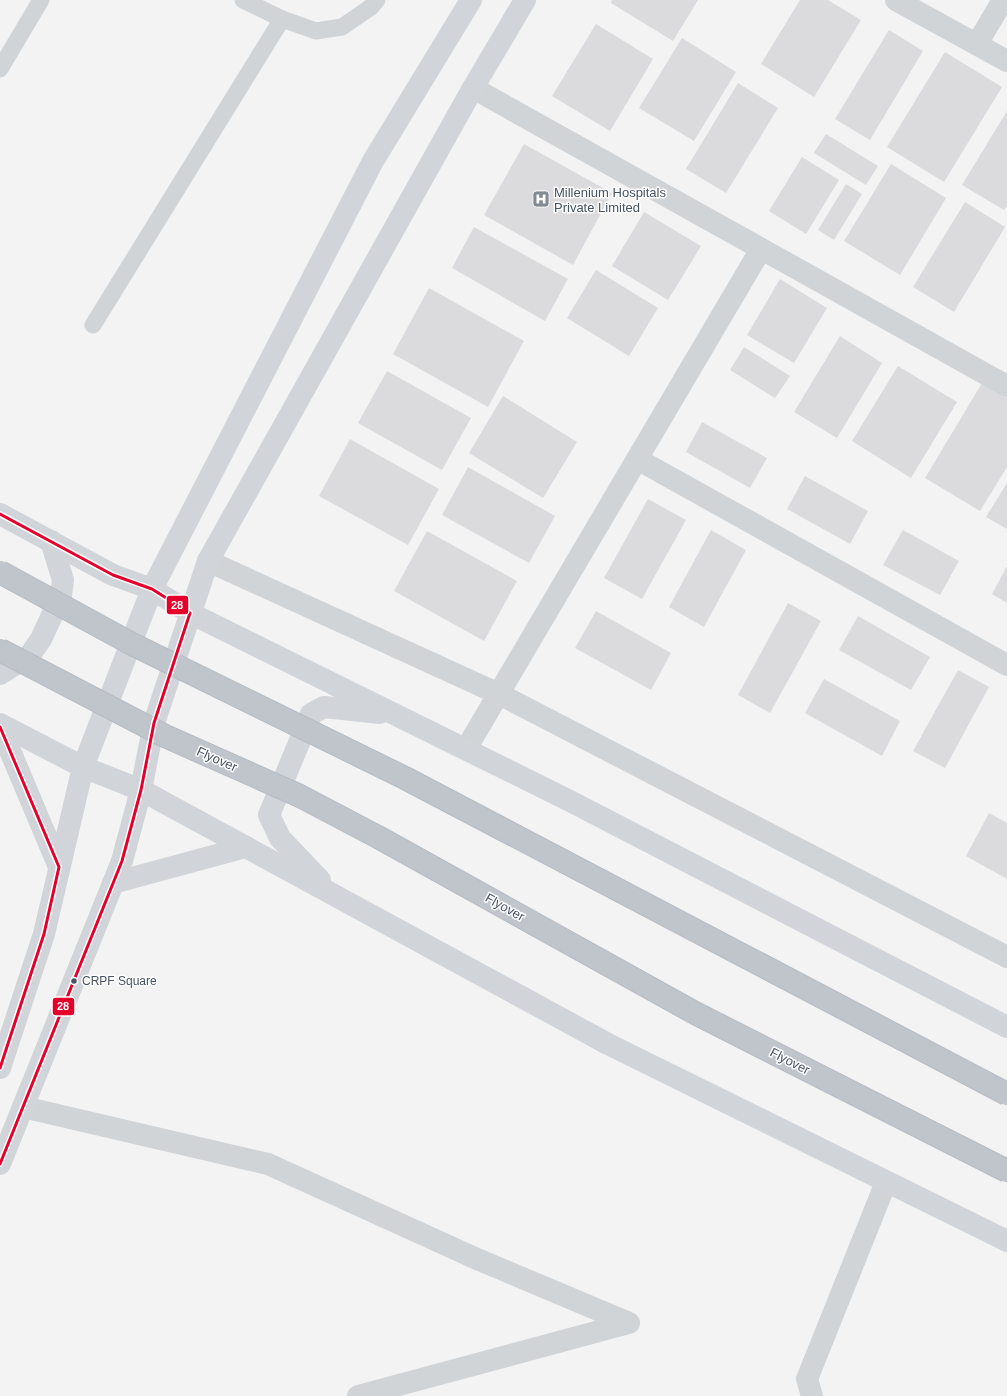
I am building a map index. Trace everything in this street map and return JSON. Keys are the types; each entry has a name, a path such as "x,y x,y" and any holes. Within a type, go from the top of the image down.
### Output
{"highway":[{"path":"0,572 132,644 406,778 1007,1094"},
{"name":"Flyover","path":"0,650 165,736 300,796 378,837 695,1012 1007,1171"}],"street":[{"path":"0,1068 44,934 82,767 152,590 228,446 372,161 471,0"},
{"path":"0,1162 122,861 141,790 154,724 208,561 473,88 525,0"},
{"path":"896,0 1007,61"},
{"path":"977,44 1003,0"},
{"path":"473,88 1007,386"},
{"path":"466,749 761,249"},
{"path":"637,459 1007,665"},
{"path":"0,514 113,575 152,590 190,613 570,801 1007,1027"},
{"path":"0,674 30,655 41,639 61,596 62,580 51,541"},
{"path":"208,561 499,694 1007,957"},
{"path":"333,894 280,838 269,815 311,714 324,708 396,714"},
{"path":"0,726 82,767 141,790 608,1044 1007,1241"},
{"path":"0,726 59,867"},
{"path":"113,882 246,847"},
{"path":"23,1107 268,1164 476,1259 629,1323 358,1396"},
{"path":"812,1396 807,1379 886,1182"}],"lane":[{"path":"0,69 41,0"},
{"path":"243,0 282,19 316,31 342,27 371,7 376,0"},
{"path":"93,325 282,19"}],"building":[{"path":"612,0 698,0 673,41 611,3"},
{"path":"800,0 828,0 861,20 814,97 761,64"},
{"path":"596,24 653,59 610,131 552,96"},
{"path":"889,30 923,51 870,140 835,119"},
{"path":"682,38 736,72 694,141 639,108"},
{"path":"945,52 1002,87 944,182 887,147"},
{"path":"738,83 778,108 726,193 686,169"},
{"path":"1007,111 1007,206 1004,210 962,185"},
{"path":"826,134 878,166 866,185 814,153"},
{"path":"524,144 612,193 573,265 484,215"},
{"path":"802,157 839,180 806,234 769,211"},
{"path":"891,164 946,198 900,275 844,241"},
{"path":"846,184 862,194 834,240 818,230"},
{"path":"965,202 1005,227 954,312 913,287"},
{"path":"644,212 701,246 668,300 612,266"},
{"path":"474,227 568,279 545,321 452,268"},
{"path":"596,270 658,308 629,356 567,318"},
{"path":"780,279 827,308 794,363 747,335"},
{"path":"429,288 524,341 488,407 393,354"},
{"path":"840,336 882,363 837,438 794,412"},
{"path":"744,347 790,376 775,398 730,370"},
{"path":"898,366 957,402 911,478 852,441"},
{"path":"387,371 471,418 442,470 358,423"},
{"path":"982,383 1007,398 1007,467 980,511 925,478"},
{"path":"503,396 577,442 543,498 469,453"},
{"path":"702,422 767,458 750,488 686,452"},
{"path":"350,439 439,489 408,545 319,496"},
{"path":"468,467 555,516 529,563 442,515"},
{"path":"805,476 868,511 850,544 787,509"},
{"path":"1007,483 1007,529 986,517"},
{"path":"648,499 686,520 642,599 604,578"},
{"path":"711,530 746,550 704,627 669,607"},
{"path":"903,530 959,561 940,595 883,565"},
{"path":"427,531 517,581 484,641 394,591"},
{"path":"1007,566 1007,603 992,594"},
{"path":"788,603 821,621 770,713 738,695"},
{"path":"596,611 671,653 651,690 575,648"},
{"path":"858,616 930,657 911,690 839,650"},
{"path":"958,670 989,687 945,768 913,751"},
{"path":"824,679 900,721 882,756 805,713"},
{"path":"989,813 1007,823 1007,879 966,856"}],"transit line":[{"name":"28","path":"0,514 113,575 152,589 190,613 154,723 141,790 122,861 0,1164"},
{"name":"28","path":"0,727 59,867 44,934 0,1068"}],"place":[{"name":"Millenium Hospitals Private Limited","path":"541,199"},
{"name":"CRPF Square","path":"74,981"}]}
